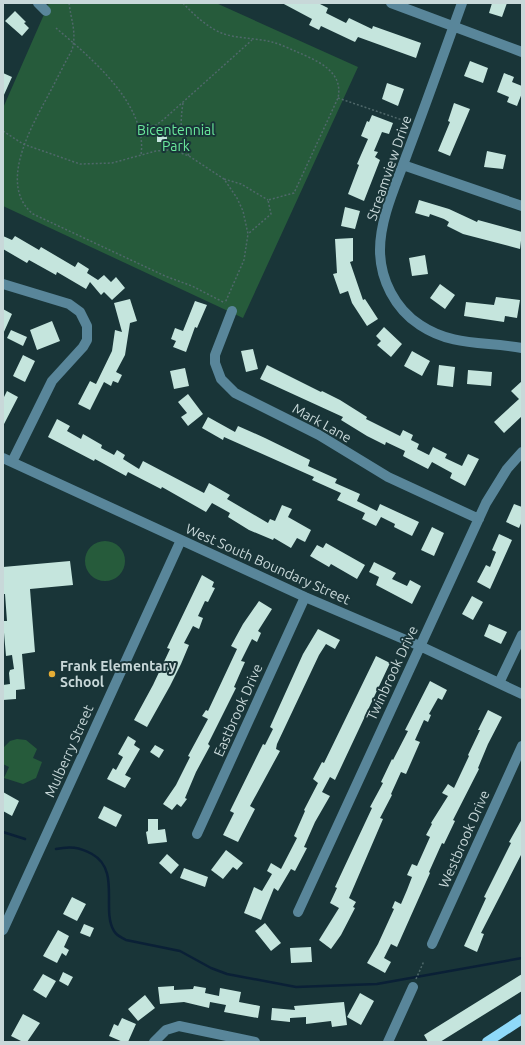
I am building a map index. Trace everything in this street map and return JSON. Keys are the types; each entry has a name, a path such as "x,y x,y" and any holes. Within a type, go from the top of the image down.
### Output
{"main road":[{"path":"487,1042 522,1019"}],"street":[{"path":"38,3 46,10"},
{"path":"391,3 522,52"},
{"name":"Streamview Drive","path":"462,3 383,223 380,249 383,276 395,298 410,318 420,326 443,338 455,341 522,348"},
{"path":"403,165 522,206"},
{"path":"3,284 69,304 80,312 88,326 86,340 83,347 52,381 8,460"},
{"name":"Mark Lane","path":"228,309 215,356 217,370 221,379 230,389 246,400 319,435 388,477 478,519"},
{"name":"Twinbrook Drive","path":"298,912 478,519 496,485 522,452"},
{"name":"West South Boundary Street","path":"8,460 304,597 420,646 522,694"},
{"name":"Mulberry Street","path":"3,930 181,540"},
{"name":"Eastbrook Drive","path":"197,834 304,597"},
{"path":"499,683 522,635"},
{"name":"Westbrook Drive","path":"432,944 522,746"},
{"path":"388,1042 413,987"},
{"path":"154,1042 166,1030 179,1026 255,1042"}],"path":[{"path":"69,3 74,23 74,43 72,50 23,144 16,176 20,199 27,210 139,264 192,286 225,304 228,309"},
{"path":"3,132 23,144 80,164 112,163 141,155 169,150 188,156 224,179 240,184 268,200 294,193 338,98 339,92 337,81 333,74 324,65 273,42 252,40 223,34 210,27 191,12 184,3"},
{"path":"56,28 74,43 120,91 132,110 139,128 142,139 141,155"},
{"path":"139,128 160,123 252,40"},
{"path":"338,98 408,122"},
{"path":"183,103 180,132 188,156"},
{"path":"224,179 237,198 243,211 248,234 244,260 225,304"},
{"path":"248,234 271,214 268,200"},
{"path":"413,987 424,961"}],"green space":[{"name":"Bicentennial Park","path":"49,3 216,3 358,67 243,318 3,206 3,108"},
{"path":"109,541 116,544 122,550 125,561 124,569 116,578 109,581 101,581 94,578 86,569 85,557 88,550 97,542"},
{"path":"17,739 26,740 37,749 33,758 42,762 36,778 23,784 4,778 9,767 3,764 3,748 10,741"}],"building":[{"path":"282,3 318,3 328,8 326,13 346,23 349,18 372,29 373,26 421,43 416,58 358,37 355,42 321,26 319,30 309,25 312,19"},
{"path":"492,3 507,3 502,17 489,13"},
{"path":"15,11 26,22 24,23 29,28 22,36 5,21"},
{"path":"470,61 488,68 483,83 464,76"},
{"path":"3,73 12,77 3,97"},
{"path":"504,73 514,77 512,82 522,86 522,93 517,106 507,102 509,97 497,92"},
{"path":"387,83 404,89 398,106 382,99"},
{"path":"454,103 470,109 450,156 438,151 450,122 448,121"},
{"path":"372,115 393,123 389,134 382,132 374,151 378,152 375,157 380,160 364,201 348,194 359,165 357,164 368,139 361,136 367,121 369,122"},
{"path":"167,133 167,142 157,142 157,134"},
{"path":"487,151 506,155 503,169 484,167"},
{"path":"419,200 449,209 477,222 478,220 522,232 520,249 463,234 447,226 449,222 444,219 430,214 429,217 415,213"},
{"path":"345,207 360,211 355,229 341,226"},
{"path":"3,236 12,240 15,236 39,250 41,247 75,267 78,262 89,269 87,273 98,280 104,275 111,282 116,277 125,288 112,300 104,292 101,295 90,282 86,289 57,272 56,275 29,260 27,263 3,249"},
{"path":"353,238 353,261 350,262 363,300 365,299 378,319 367,326 352,303 348,291 340,294 333,274 337,273 335,239"},
{"path":"425,255 428,274 412,276 409,258"},
{"path":"440,284 455,295 445,309 430,298"},
{"path":"496,297 520,300 517,318 505,316 504,322 464,316 466,302 494,305"},
{"path":"130,299 137,321 130,323 125,355 116,372 122,375 118,383 113,381 111,386 104,382 90,410 78,404 90,381 96,384 112,351 115,330 122,332 114,303"},
{"path":"195,301 207,305 197,328 195,327 186,352 173,347 176,341 171,339 175,328 183,331"},
{"path":"3,309 12,314 3,334"},
{"path":"52,321 60,341 37,350 30,330"},
{"path":"384,327 402,344 391,357 377,345 381,341 376,336"},
{"path":"11,330 27,337 23,346 7,338"},
{"path":"253,349 258,369 246,372 241,351"},
{"path":"412,351 430,361 422,376 404,366"},
{"path":"23,355 35,361 25,382 13,376"},
{"path":"267,365 340,400 367,417 366,419 400,436 403,430 413,435 411,440 419,444 417,449 429,455 433,447 447,454 445,458 462,466 468,454 479,459 465,486 450,478 452,473 432,462 428,469 403,456 405,451 386,442 385,445 367,436 341,420 343,417 260,379"},
{"path":"439,365 455,367 453,387 437,385"},
{"path":"185,368 189,386 174,389 170,371"},
{"path":"468,370 492,372 491,386 467,384"},
{"path":"522,381 522,416 504,433 494,422 519,399 511,391"},
{"path":"7,391 18,397 3,426 3,399"},
{"path":"188,394 203,414 188,426 181,417 187,413 178,402"},
{"path":"208,417 235,432 238,426 310,460 308,466 337,479 335,483 360,494 357,501 377,511 380,504 419,522 412,536 394,527 395,524 381,517 376,526 362,519 365,513 337,500 341,493 312,480 314,477 224,437 223,440 202,428"},
{"path":"57,419 70,426 67,431 81,439 83,434 102,445 101,448 114,455 117,450 125,455 123,459 139,469 143,461 204,493 209,483 230,495 227,499 268,523 270,519 275,521 282,505 292,509 288,517 311,530 305,542 297,538 291,548 274,538 273,540 249,530 228,517 230,513 212,503 206,512 162,487 161,489 128,472 126,476 95,459 94,461 48,437"},
{"path":"514,504 522,507 522,521 519,528 506,522"},
{"path":"432,527 444,533 434,556 421,550"},
{"path":"499,534 512,540 490,589 477,582 486,565 490,567 496,552 492,550"},
{"path":"326,543 365,565 357,579 331,564 329,567 310,556 317,545 323,548"},
{"name":"Frank Elementary School","path":"70,561 73,585 30,589 35,652 22,654 25,689 16,690 16,699 3,700 3,685 10,684 9,673 10,670 14,669 12,655 6,656 3,621 7,621 5,594 3,594 3,567"},
{"path":"374,562 396,573 392,579 407,586 410,580 421,586 412,604 376,585 379,577 369,572"},
{"path":"202,575 214,582 212,587 215,588 208,602 205,601 198,616 203,618 199,629 193,626 184,643 189,645 181,664 147,727 134,720 170,649 167,648"},
{"path":"472,596 483,602 473,620 462,614"},
{"path":"259,601 272,609 258,631 261,633 257,642 252,639 241,661 245,662 234,687 236,688 208,744 210,746 196,772 185,798 187,799 181,807 177,804 172,810 163,804 176,785 190,757 188,756 208,719 202,716 206,710 208,711 237,649 231,646 243,624"},
{"path":"489,624 507,632 501,644 484,636"},
{"path":"318,629 340,640 335,649 326,644 319,655 277,744 276,749 280,751 250,806 255,809 238,842 223,835 234,813 230,811 263,744 265,745 273,729 270,727 303,654"},
{"path":"376,656 390,663 335,780 330,777 322,792 330,796 315,822 304,847 307,848 295,871 291,869 278,891 274,888 261,920 244,913 254,887 262,891 272,874 267,871 271,863 281,869 297,838 294,836 305,811 304,810 318,783 313,779 322,762 324,763"},
{"path":"430,681 447,690 442,700 438,698 429,714 431,715 428,722 424,720 415,740 420,742 406,774 401,772 391,794 392,795 380,818 383,819 349,898 356,902 353,907 355,908 341,935 331,949 319,940 339,908 330,903 337,888 335,887 372,808 370,807 383,783 381,782 408,731 405,730"},
{"path":"488,710 502,717 488,744 478,768 479,769 453,820 455,821 444,844 442,843 397,947 391,944 384,958 391,962 385,973 367,963 378,944 394,909 392,908 395,901 401,904 412,877 407,875 412,864 417,866 430,837 426,835 432,824 431,823 448,796 442,793 448,784 454,788"},
{"path":"128,736 136,741 134,745 140,749 125,775 131,778 125,788 107,779 113,768 116,770 123,757 118,754"},
{"path":"155,745 164,750 159,758 150,752"},
{"path":"3,792 19,801 12,816 3,811"},
{"path":"104,806 122,815 116,827 98,818"},
{"path":"148,819 158,819 158,830 165,829 167,842 148,844 146,832 148,831"},
{"path":"522,819 522,853 481,933 484,934 477,952 464,946 486,898 484,897 511,843 509,842"},
{"path":"226,850 243,863 237,870 233,867 223,879 211,870"},
{"path":"167,854 179,865 171,874 159,863"},
{"path":"184,868 208,877 205,887 180,878"},
{"path":"72,897 86,904 77,921 63,914"},
{"path":"265,923 281,943 271,951 255,931"},
{"path":"84,924 94,928 90,937 80,933"},
{"path":"58,930 69,936 64,947 69,950 66,956 62,953 57,963 43,956"},
{"path":"311,947 312,962 291,963 290,948"},
{"path":"63,972 73,977 68,986 59,981"},
{"path":"43,974 56,981 46,998 33,990"},
{"path":"522,974 522,991 440,1042 428,1042 424,1035"},
{"path":"174,986 174,990 193,989 194,986 206,988 205,993 219,996 220,988 241,992 239,1002 260,1006 258,1018 224,1012 226,1005 210,1002 209,1008 184,1002 160,1004 158,987"},
{"path":"360,993 374,1001 361,1025 347,1017"},
{"path":"145,995 155,1008 138,1021 128,1009"},
{"path":"344,1002 347,1025 332,1027 331,1021 306,1024 306,1017 290,1018 290,1022 271,1020 272,1008 295,1010 294,1006"},
{"path":"23,1014 40,1023 27,1042 23,1042 11,1036"},
{"path":"122,1018 136,1024 128,1042 123,1042 109,1036 114,1024 118,1026"}],"waterway":[{"path":"3,832 25,839"},
{"path":"56,849 70,847 83,850 92,854 101,861 106,870 108,880 109,912 111,922 114,931 118,935 126,940 180,951 211,968 227,974 296,987 377,984 522,958"}],"place":[{"name":"Frank Elementary School","path":"52,674"}]}
